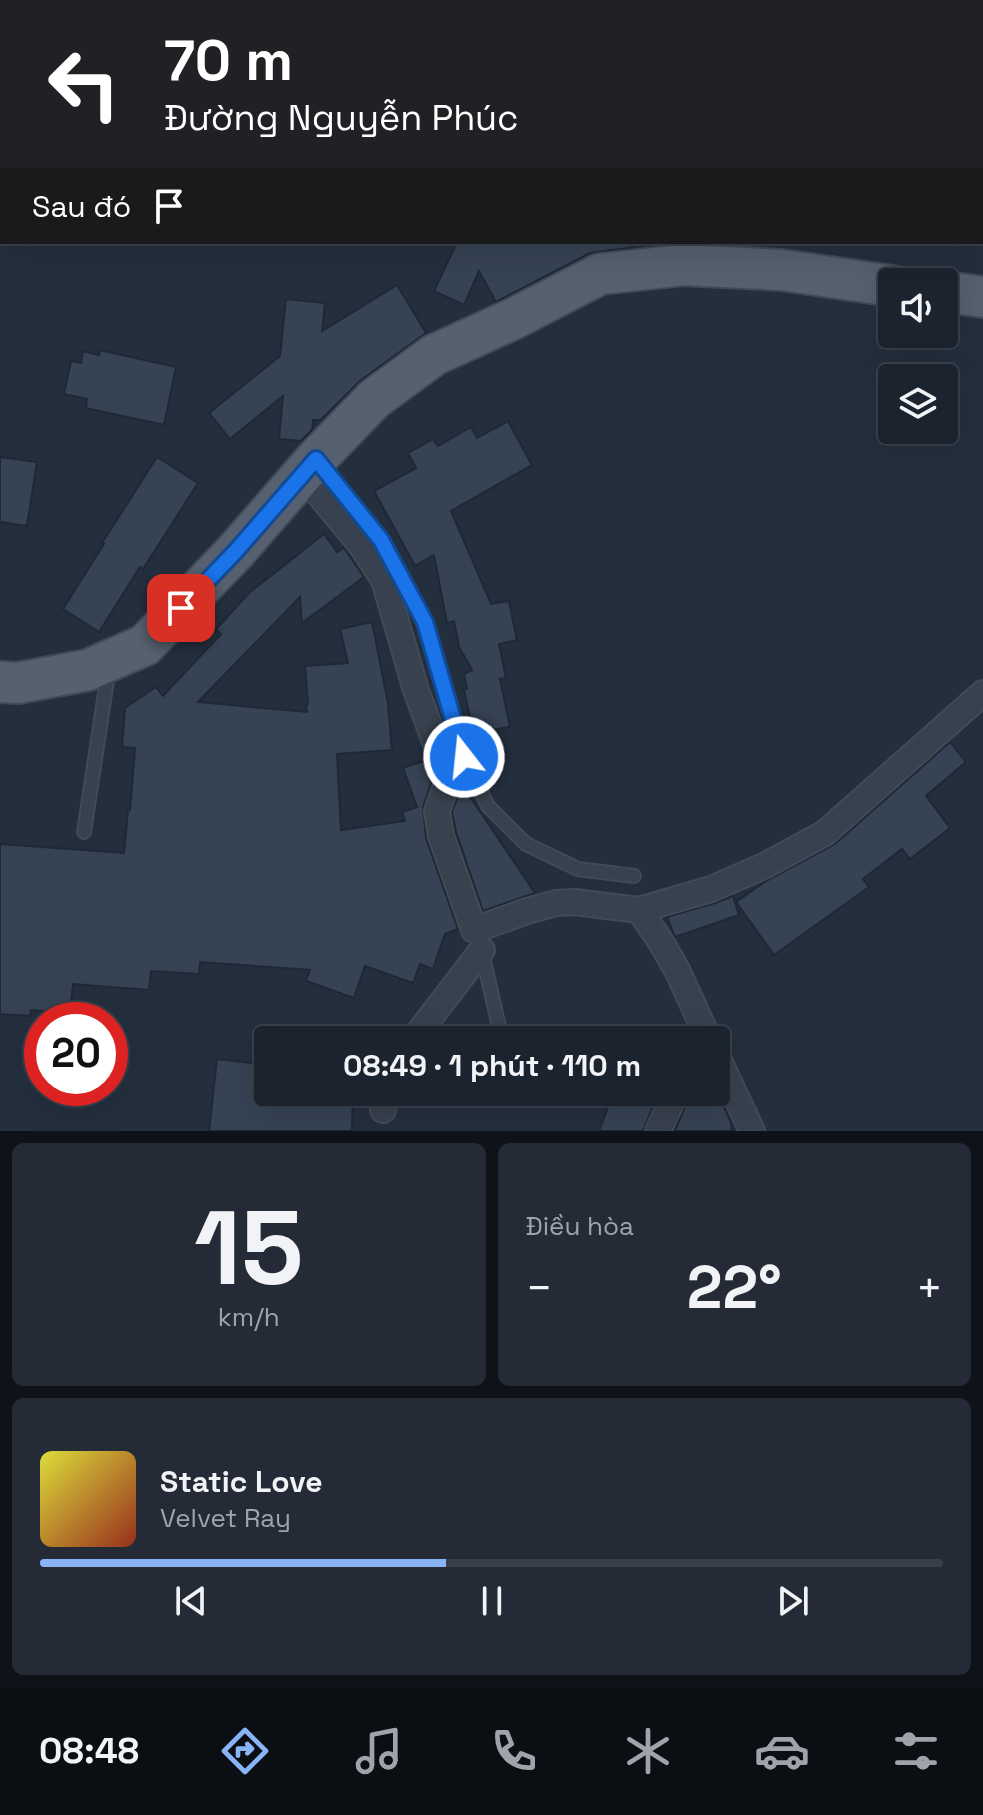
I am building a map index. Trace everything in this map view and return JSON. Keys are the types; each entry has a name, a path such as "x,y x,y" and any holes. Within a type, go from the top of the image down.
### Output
{"main road":[{"path":"0,682 18,683 88,670 145,645 235,552 309,466 374,399 434,355 600,274 684,265 782,270 878,284"},
{"path":"958,294 983,297"}],"street":[{"path":"309,466 384,580 416,690 446,772 447,783 437,811 441,836 478,940"},
{"path":"422,1026 478,940 556,903 575,902 639,910 711,889 766,865 825,833 983,693"},
{"path":"639,910 678,972 700,1026"},
{"path":"730,1084 752,1131"},
{"path":"658,1131 670,1106"}],"lane":[{"path":"309,466 381,540 425,622 464,757 488,806 526,844 565,863 578,869 634,876"},
{"path":"84,832 110,660"},
{"path":"478,940 499,1026"}],"building":[{"path":"456,244 634,244 635,247 590,253 496,302 479,271 464,305 434,291"},
{"path":"397,285 426,333 360,381 321,420 313,420 312,430 301,441 279,439 283,396 230,439 209,413 280,356 286,299 325,303 322,331"},
{"path":"100,350 176,367 164,425 86,408 87,399 64,394 71,361 81,363 83,351 99,355"},
{"path":"508,421 532,465 451,511 491,604 509,601 517,640 499,644 506,678 500,679 510,727 473,733 464,689 467,689 464,674 472,670 459,647 454,621 447,623 434,555 415,566 374,491 416,468 408,453 433,439 438,446 471,427 477,438"},
{"path":"0,457 37,462 27,526 0,522"},
{"path":"157,457 198,483 99,632 63,609"},
{"path":"324,534 337,552 344,548 364,577 302,623 300,597 198,702 307,712 305,666 348,663 340,629 372,622 388,703 392,750 337,754 341,830 405,821 402,812 417,807 403,768 426,760 432,781 423,807 426,838 458,929 445,934 433,969 420,964 413,983 365,966 354,998 306,981 310,970 200,962 199,974 151,971 149,990 73,984 71,1002 24,1002 24,1016 0,1014 0,844 124,853 135,748 122,747 125,708 156,687 163,696 221,634 216,629 250,592"},
{"path":"950,742 966,762 926,796 950,828 910,859 902,849 863,879 869,887 774,955 736,902 766,881 835,844"},
{"path":"462,785 535,893 483,911 452,812"},
{"path":"733,896 739,915 675,937 667,917"},
{"path":"217,1059 254,1063 254,1106 353,1106 352,1131 209,1131"},
{"path":"609,1106 653,1106 643,1131 599,1131"},
{"path":"685,1106 724,1106 732,1131 675,1131"}],"route":[{"path":"181,608 235,552 316,459 381,540 425,622 464,757"}]}
